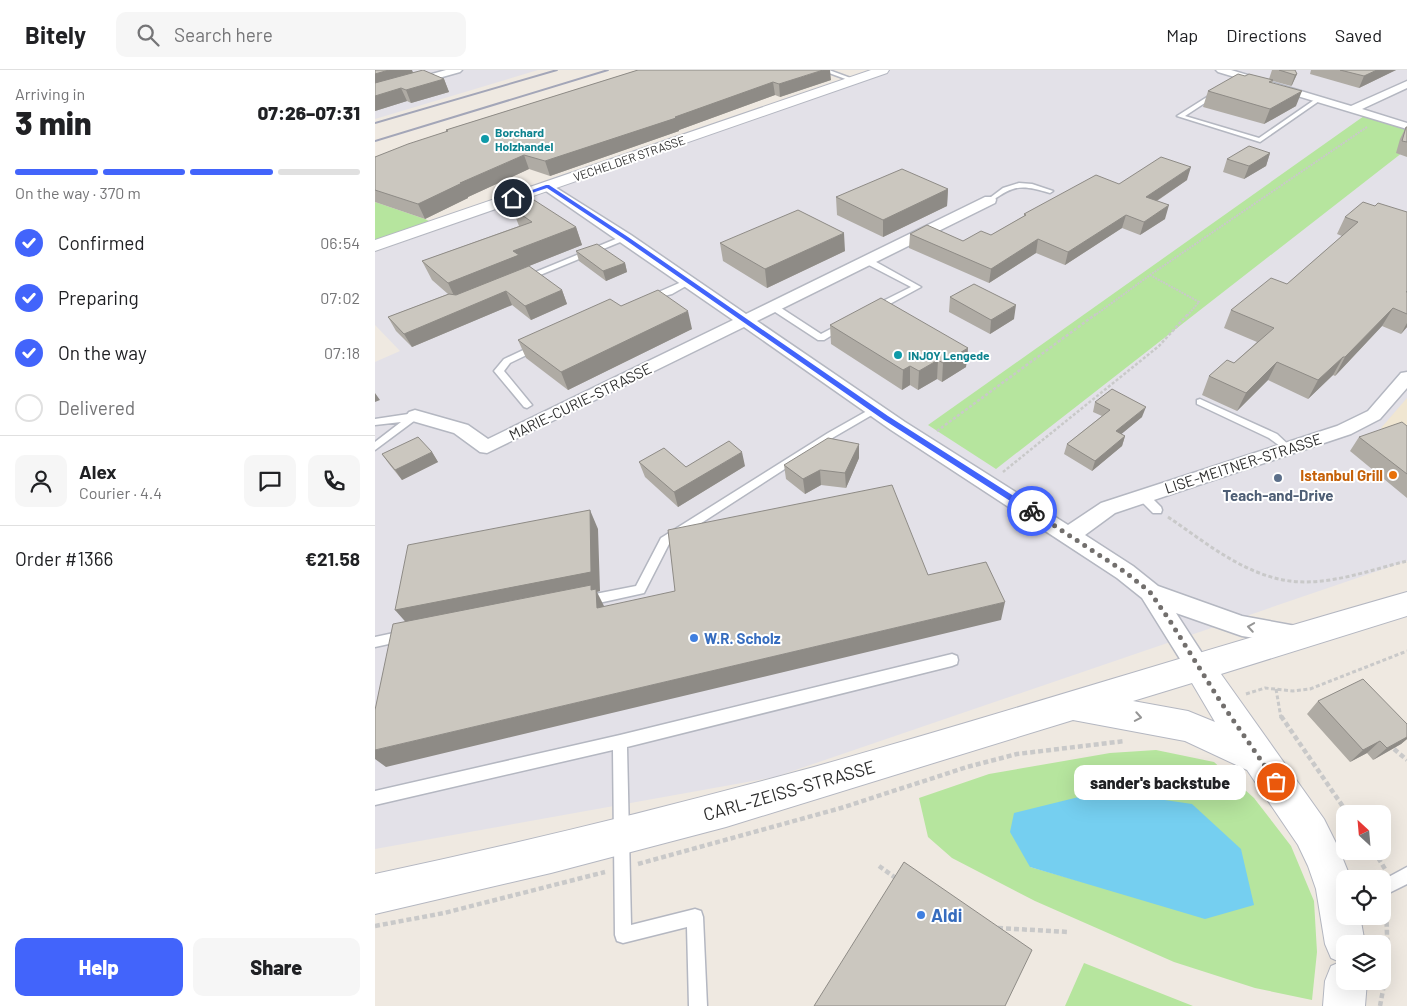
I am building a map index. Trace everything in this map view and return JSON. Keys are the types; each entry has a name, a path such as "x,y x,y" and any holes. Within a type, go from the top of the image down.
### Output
{"main road":[{"name":"VECHELDER STRASSE","path":"375,246 883,70"},
{"name":"CARL-ZEISS-STRASSE","path":"375,894 507,865 621,853 847,774 1299,635 1407,604"},
{"path":"1199,666 1257,757 1311,832 1336,881"},
{"path":"1073,706 1188,726 1257,757"},
{"path":"1344,1006 1345,990"}],"street":[{"path":"375,94 457,70"},
{"path":"1221,70 1316,101 1353,109 1407,126"},
{"path":"1353,109 1407,84"},
{"path":"547,186 626,238 875,410 1125,572 1150,592 1194,610 1242,626 1299,635"},
{"name":"MARIE-CURIE-STRASSE","path":"415,416 461,429 487,447 743,319 989,200"},
{"name":"LISE-MEITNER-STRASSE","path":"1070,536 1086,522 1108,508 1344,430 1374,415 1407,377"},
{"path":"1150,592 1199,666"}],"lane":[{"path":"824,70 853,80"},
{"path":"1234,83 1244,77"},
{"path":"1226,88 1180,116 1260,140 1316,101"},
{"path":"1277,94 1316,101"},
{"path":"989,200 1006,189 1025,183 1050,191"},
{"path":"520,280 626,238"},
{"path":"864,315 917,287 866,260"},
{"path":"640,301 669,292 689,282"},
{"path":"772,306 821,338 847,324"},
{"path":"527,405 499,371 507,361 546,343"},
{"path":"1200,402 1273,436 1288,449"},
{"path":"574,603 640,590 665,541 831,435 875,410"},
{"path":"375,422 415,416"},
{"path":"375,447 415,416"},
{"path":"1143,496 1157,510"},
{"path":"375,642 413,634"},
{"path":"375,798 620,742 952,660"},
{"path":"620,742 623,935 695,917 698,1006"},
{"path":"1391,884 1407,875"}],"path":[{"path":"923,441 1150,275 1380,117"},
{"path":"989,484 1159,346 1199,302 1150,275"},
{"path":"1157,510 1247,566 1270,576 1291,581 1332,578 1407,561"},
{"path":"1220,701 1265,688 1293,691 1310,689 1407,651"},
{"path":"1275,688 1281,718 1342,805"},
{"path":"375,926 444,913 621,853 841,808 1017,754 1134,740"},
{"path":"1394,748 1407,760"},
{"path":"879,866 902,882"},
{"path":"1380,1006 1388,963 1386,925"},
{"path":"992,928 1069,932"}],"shaded area":[{"path":"375,70 538,70 375,119"},
{"path":"889,70 1407,70 1407,561 775,777 375,849 375,362 400,351 375,325 375,252"},
{"path":"1407,398 1407,448 1381,428"}],"green space":[{"path":"1364,116 1407,130 1407,149 996,469 928,425"},
{"path":"375,202 425,219 431,222 375,246"},
{"path":"1156,750 1214,762 1254,798 1291,846 1314,901 1317,952 1312,1000 1255,988 1174,962 1035,901 952,858 928,837 919,798 989,774 1110,753","holes":["1103,791 1111,890 1030,867"]},
{"path":"1084,963 1193,1006 1065,1006"}],"water":[{"path":"1103,791 1192,804 1241,849 1254,905 1205,919 1030,867 1010,832 1014,813"}],"building":[{"path":"375,70 389,70 375,74"},
{"path":"423,70 444,79 406,90 401,88 375,96 375,83"},
{"path":"638,70 823,70 779,84 773,82 676,118 545,161 524,155 418,204 375,190 375,157 448,131 446,130"},
{"path":"1279,70 1295,70 1297,74 1295,75"},
{"path":"1340,70 1377,70 1364,76"},
{"path":"1238,74 1245,76 1249,74 1273,80 1269,82 1302,91 1270,109 1208,91"},
{"path":"1407,127 1407,142 1402,141"},
{"path":"1249,146 1270,153 1249,166 1227,159"},
{"path":"1161,157 1191,167 1146,197 1169,205 1144,222 1126,215 1068,252 1038,239 991,269 910,234 927,225 963,241 981,231 991,235 1026,215 1024,214 1096,175 1119,184"},
{"path":"902,169 948,189 883,220 836,197"},
{"path":"534,200 576,227 513,251 519,255 448,283 422,261 532,222 512,208"},
{"path":"1363,202 1375,206 1378,203 1407,212 1407,314 1393,308 1345,357 1318,380 1277,362 1246,393 1209,376 1227,360 1234,363 1274,328 1231,310 1271,278 1287,284 1358,222 1345,217"},
{"path":"798,210 844,233 765,269 720,243"},
{"path":"597,244 625,263 603,271 576,251"},
{"path":"529,266 562,290 525,306 506,291 404,334 388,317 449,294 456,295"},
{"path":"974,284 1016,305 991,320 950,297"},
{"path":"658,290 688,311 561,372 518,340 610,299 621,306"},
{"path":"881,298 968,348 943,363 938,360 919,371 910,366 903,370 830,325"},
{"path":"1112,389 1146,407 1116,431 1125,436 1095,461 1067,444 1110,410 1095,402"},
{"path":"1402,422 1407,426 1407,474 1359,437"},
{"path":"418,437 432,452 395,470 382,454"},
{"path":"828,438 859,444 845,473 820,470 803,479 784,465"},
{"path":"729,441 742,452 674,492 639,462 664,448 686,467"},
{"name":"W.R. Scholz","path":"892,485 928,575 986,562 1005,602 375,750 375,710 393,624 591,585 591,590 596,589 597,608 675,591 668,530"},
{"path":"590,510 591,572 395,610 408,545"},
{"path":"1363,679 1407,724 1407,737 1387,748 1380,741 1363,750 1318,701"},
{"name":"Aldi","path":"904,862 1032,950 1005,1006 814,1006"}],"railway":[{"path":"375,123 557,70"},
{"path":"375,141 608,70"}],"way so far":[{"path":"1032,511 1125,572 1150,592 1257,757 1276,782"}],"place":[{"name":"Borchard Holzhandel","path":"485,139"},
{"name":"INJOY Lengede","path":"898,355"},
{"name":"Istanbul Grill","path":"1393,475"},
{"name":"Teach-and-Drive","path":"1278,478"},
{"name":"W.R. Scholz","path":"694,638"},
{"name":"sander's backstube","path":"1276,782"},
{"name":"Aldi","path":"921,915"}],"route":[{"path":"513,198 547,186 626,238 886,418 1032,511"}]}
